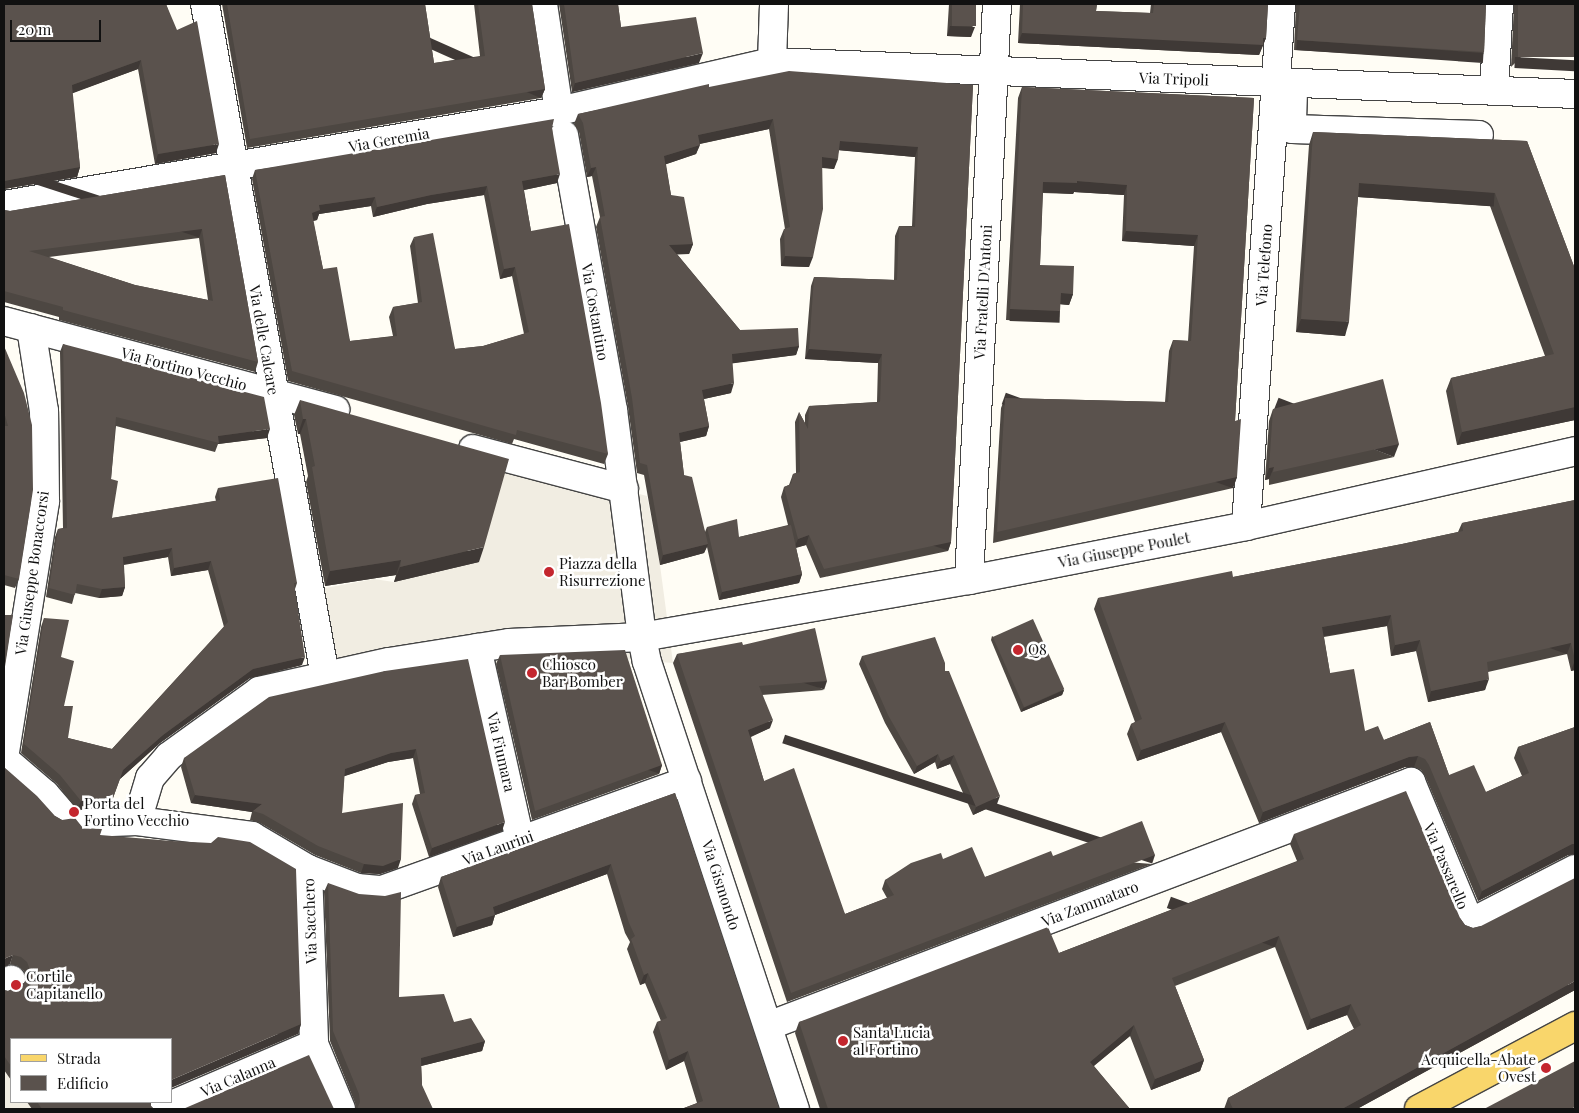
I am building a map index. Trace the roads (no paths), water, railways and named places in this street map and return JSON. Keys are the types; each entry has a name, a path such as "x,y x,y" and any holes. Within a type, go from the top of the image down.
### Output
{"main road":[{"path":"1419,1109 1575,1026"}],"street":[{"name":"Via delle Calcare","path":"205,4 232,167 325,676"},
{"name":"Via Costantino","path":"542,4 561,123 613,410 644,649"},
{"path":"772,62 774,4"},
{"name":"Via Fratelli D'Antoni","path":"969,580 998,4"},
{"name":"Via Telefono","path":"1246,526 1285,83 1281,4"},
{"path":"1494,91 1499,4"},
{"name":"Via Geremia","path":"4,205 232,167 561,123 772,62"},
{"name":"Via Tripoli","path":"772,62 1494,91 1575,96"},
{"path":"1285,83 1292,129 1479,135"},
{"name":"Via Fortino Vecchio","path":"4,321 358,417"},
{"name":"Via Giuseppe Bonaccorsi","path":"4,758 45,501 44,411 31,328"},
{"path":"452,443 624,488"},
{"name":"Via Giuseppe Poulet","path":"325,676 389,662 479,657 510,643 644,649 670,632 969,580 1246,526 1575,451"},
{"name":"Via Gismondo","path":"644,649 795,1109"},
{"name":"Via Fiumara","path":"479,657 520,840"},
{"path":"137,821 150,778 169,756 259,691 325,676"},
{"name":"Via Sacchero","path":"4,758 74,819 137,821 252,836 308,869 314,1044 341,1109"},
{"name":"Via Laurini","path":"308,869 357,888 382,890 687,781"},
{"name":"Via Zammataro","path":"768,1026 1411,782"},
{"name":"Via Passarello","path":"1411,782 1470,923 1575,869"},
{"name":"Via Calanna","path":"162,1109 314,1044"}],"place":[{"name":"Piazza della Risurrezione","path":"549,572"},
{"name":"Q8","path":"1018,650"},
{"name":"Chiosco Bar Bomber","path":"532,673"},
{"name":"Porta del Fortino Vecchio","path":"74,812"},
{"name":"Cortile Capitanello","path":"16,985"},
{"name":"Santa Lucia al Fortino","path":"843,1041"},
{"name":"Acquicella-Abate Ovest","path":"1546,1068"}]}
